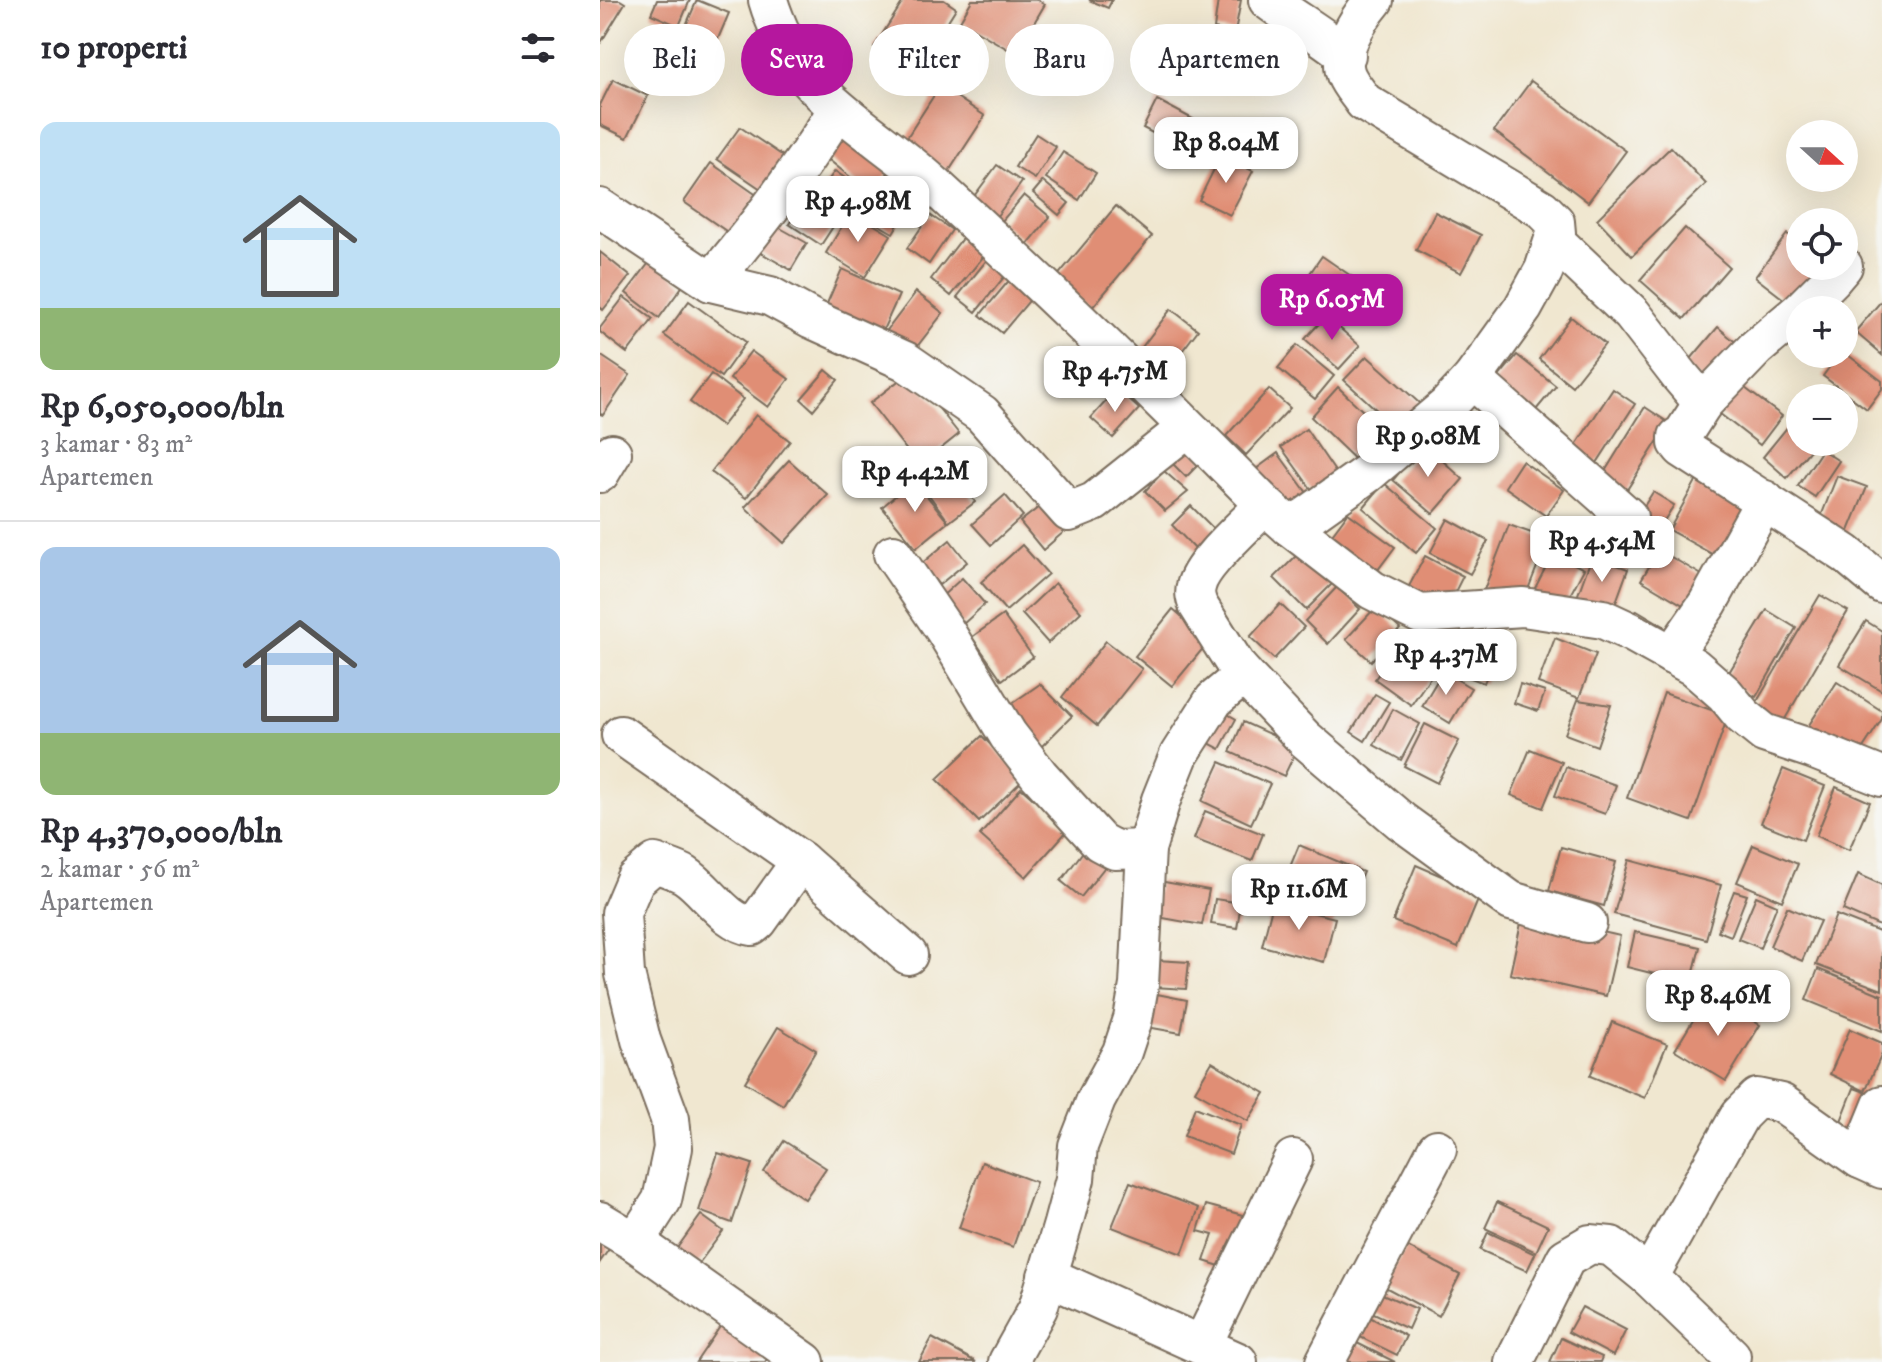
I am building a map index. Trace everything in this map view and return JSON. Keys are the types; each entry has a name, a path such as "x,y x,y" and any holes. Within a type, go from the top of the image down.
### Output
{"street":[{"path":"768,0 773,19 804,74 838,109 932,183 1277,516 1372,590 1420,614 1523,607 1603,619 1694,667 1764,733 1882,777"},
{"path":"1268,0 1346,55"},
{"path":"1374,0 1350,35 1344,71 1364,102 1542,209 1555,222 1554,240 1544,270 1523,308 1472,379 1447,406 1368,473 1306,517 1277,516 1218,554 1200,575 1195,596 1244,675 1305,739 1421,837 1511,901 1587,923"},
{"path":"711,282 769,212 838,109"},
{"path":"600,208 711,282 770,296 812,319 905,361 982,414 1069,512 1094,502 1187,428"},
{"path":"1554,240 1632,314 1703,403"},
{"path":"1814,296 1829,280"},
{"path":"1786,323 1756,348 1703,403 1678,437 1678,443 1703,463 1846,554 1882,584"},
{"path":"1472,379 1628,517"},
{"path":"1672,655 1708,603 1765,500"},
{"path":"893,554 944,629 1008,735 1039,775 1100,842 1115,850 1146,849"},
{"path":"1008,1362 1038,1308 1075,1179 1078,1146 1096,1100 1122,1052 1133,1019 1139,985 1146,849 1161,800 1179,755 1214,700 1244,675"},
{"path":"609,724 801,861 908,955"},
{"path":"635,1242 662,1200 673,1148 670,1119 641,1040 625,974 621,913 630,891 635,880 655,863 686,876 715,904 744,925 752,926 801,861"},
{"path":"1649,1277 1740,1115 1757,1098 1781,1103 1871,1164 1882,1105"},
{"path":"1325,1362 1437,1149"},
{"path":"1202,1345 1293,1159"},
{"path":"600,1221 635,1242 805,1362"},
{"path":"1514,1362 1566,1258 1590,1244 1611,1246 1649,1277 1731,1356"},
{"path":"1047,1276 1238,1362"}],"building":[{"path":"600,0 625,3 600,44"},
{"path":"657,0 690,0 680,24 651,14"},
{"path":"697,0 729,13 724,24 687,24"},
{"path":"904,0 944,0 956,8 946,24 889,24"},
{"path":"972,0 1038,0 1045,4 1033,24 1005,24 1005,48 989,38 989,24 965,24 960,21"},
{"path":"1089,0 1112,0 1108,8"},
{"path":"1218,0 1241,0 1236,24 1215,24"},
{"path":"613,79 624,84 624,96 648,96 627,138 600,125 600,105"},
{"path":"1531,81 1626,151 1588,202 1494,131"},
{"path":"934,96 955,96 985,116 949,171 904,142"},
{"path":"1157,100 1217,132 1202,159 1143,128"},
{"path":"740,127 786,158 764,191 717,159"},
{"path":"841,133 889,172 871,194 823,155"},
{"path":"1036,134 1056,147 1035,179 1015,167"},
{"path":"1671,147 1706,184 1632,256 1597,219"},
{"path":"1063,152 1096,173 1079,200 1046,178"},
{"path":"1221,155 1253,171 1230,215 1199,200"},
{"path":"711,163 758,196 732,235 684,202"},
{"path":"997,165 1022,182 994,220 969,203"},
{"path":"835,171 859,188 840,214 816,197"},
{"path":"1043,181 1069,203 1059,215 1033,193"},
{"path":"873,195 905,213 893,233 862,215"},
{"path":"1024,195 1050,217 1028,244 1001,222"},
{"path":"806,198 838,219 821,245 789,224"},
{"path":"1116,206 1152,236 1091,309 1055,279"},
{"path":"851,211 891,235 865,277 826,253"},
{"path":"1435,212 1481,235 1461,273 1416,250"},
{"path":"930,215 952,230 929,264 907,248"},
{"path":"773,224 807,243 791,270 758,251"},
{"path":"1685,228 1729,267 1684,319 1640,280"},
{"path":"967,232 989,250 951,296 931,279"},
{"path":"1786,235 1786,280 1814,280 1802,296 1786,296 1786,301 1755,277"},
{"path":"600,252 630,276 603,310 600,307"},
{"path":"990,256 1009,271 976,312 957,297"},
{"path":"1322,256 1351,276 1337,296 1308,276"},
{"path":"652,259 684,284 659,318 626,293"},
{"path":"842,269 899,295 878,341 822,315"},
{"path":"1012,277 1034,295 1002,333 980,315"},
{"path":"916,292 943,313 912,353 885,333"},
{"path":"624,297 653,319 627,353 600,332"},
{"path":"1882,300 1882,355 1858,335 1858,328"},
{"path":"689,301 746,342 721,377 664,335"},
{"path":"1171,309 1198,330 1160,380 1133,359"},
{"path":"1326,316 1360,346 1339,369 1305,339"},
{"path":"1571,317 1605,344 1572,386 1539,359"},
{"path":"1718,327 1741,347 1709,386 1685,366"},
{"path":"1297,345 1334,376 1315,399 1278,368"},
{"path":"751,351 789,379 768,407 730,379"},
{"path":"600,355 630,375 603,415 600,414"},
{"path":"1517,355 1556,386 1531,416 1492,385"},
{"path":"1367,356 1427,410 1404,435 1344,380"},
{"path":"1858,363 1882,381 1882,389 1867,409 1858,402 1858,384 1834,384 1823,376 1829,368 1858,368"},
{"path":"826,370 838,380 813,410 801,399"},
{"path":"910,372 959,434 919,466 870,403"},
{"path":"711,374 743,399 722,426 690,402"},
{"path":"1737,382 1782,416 1760,445 1715,410"},
{"path":"1338,387 1391,438 1363,467 1311,417"},
{"path":"1117,389 1139,409 1113,438 1091,418"},
{"path":"1269,389 1290,408 1246,455 1226,436"},
{"path":"1613,389 1635,404 1593,469 1570,454"},
{"path":"1645,407 1669,423 1623,496 1599,481"},
{"path":"756,415 790,441 746,498 711,472"},
{"path":"1306,429 1336,473 1312,490 1281,447"},
{"path":"1786,429 1786,456 1805,456 1787,478 1763,457"},
{"path":"1186,443 1203,460 1186,477 1169,460"},
{"path":"1424,444 1463,479 1433,514 1393,480"},
{"path":"1278,453 1310,497 1285,515 1252,472"},
{"path":"941,456 975,502 949,522 915,476"},
{"path":"1818,456 1831,456 1839,461 1815,497 1798,486"},
{"path":"789,460 828,495 784,543 745,507"},
{"path":"1522,461 1564,490 1546,516 1505,487"},
{"path":"1164,471 1188,492 1165,511 1145,491"},
{"path":"1837,476 1867,487 1847,536 1818,524"},
{"path":"914,480 948,522 916,548 882,507"},
{"path":"1696,481 1748,510 1721,559 1669,530"},
{"path":"1384,483 1437,528 1416,553 1363,508"},
{"path":"1653,492 1674,505 1648,546 1627,533"},
{"path":"1005,495 1023,516 991,545 972,524"},
{"path":"1043,504 1065,531 1043,550 1020,522"},
{"path":"1191,506 1219,534 1199,553 1172,525"},
{"path":"1348,513 1395,547 1371,579 1324,545"},
{"path":"1448,519 1488,541 1470,574 1430,553"},
{"path":"1509,525 1548,539 1523,602 1482,595"},
{"path":"950,540 967,562 939,585 921,564"},
{"path":"1022,545 1048,574 1006,611 981,582"},
{"path":"1303,549 1335,581 1306,610 1274,578"},
{"path":"1659,550 1707,578 1690,609 1641,580"},
{"path":"1553,553 1584,569 1563,608 1533,592"},
{"path":"1425,556 1463,576 1446,610 1407,590"},
{"path":"1592,556 1628,569 1612,613 1576,600"},
{"path":"962,578 985,604 962,625 939,599"},
{"path":"1055,583 1081,612 1048,643 1022,614"},
{"path":"1337,587 1360,609 1328,644 1305,621"},
{"path":"1820,595 1848,611 1778,731 1749,715"},
{"path":"1280,604 1304,627 1274,659 1250,637"},
{"path":"1376,607 1400,629 1371,661 1346,639"},
{"path":"1173,609 1210,640 1172,686 1135,656"},
{"path":"1637,610 1664,626 1655,639 1629,623"},
{"path":"1767,610 1796,628 1756,697 1725,679"},
{"path":"1003,615 1033,657 1002,680 972,637"},
{"path":"1866,621 1882,631 1882,691 1839,665"},
{"path":"1478,629 1502,638 1484,683 1460,674"},
{"path":"1555,638 1596,654 1579,698 1538,683"},
{"path":"1106,641 1142,669 1097,726 1062,697"},
{"path":"1401,642 1437,667 1411,705 1375,679"},
{"path":"1443,671 1471,688 1450,723 1422,706"},
{"path":"1837,682 1882,711 1882,719 1857,757 1809,725"},
{"path":"1040,684 1072,716 1038,750 1008,706"},
{"path":"1520,684 1545,692 1538,711 1514,703"},
{"path":"1664,693 1728,716 1691,821 1627,798"},
{"path":"1375,694 1389,702 1365,741 1351,732"},
{"path":"1578,700 1611,705 1597,746 1565,734"},
{"path":"1393,709 1420,724 1401,760 1374,745"},
{"path":"1222,711 1236,719 1220,749 1205,741"},
{"path":"1243,722 1298,747 1284,776 1230,752"},
{"path":"1425,724 1459,741 1437,783 1404,766"},
{"path":"982,736 1024,779 979,822 937,779"},
{"path":"1530,749 1562,762 1543,808 1511,795"},
{"path":"1220,762 1270,784 1251,824 1202,801"},
{"path":"1566,767 1616,785 1605,814 1555,796"},
{"path":"1783,769 1825,786 1803,840 1761,823"},
{"path":"1836,787 1870,802 1849,850 1816,836"},
{"path":"1021,788 1068,830 1026,877 980,835"},
{"path":"1205,811 1263,834 1252,861 1194,839"},
{"path":"1094,837 1115,854 1081,897 1061,881"},
{"path":"1299,845 1363,872 1349,906 1285,879"},
{"path":"1753,845 1798,864 1782,901 1737,882"},
{"path":"1561,847 1616,862 1604,906 1549,891"},
{"path":"1629,860 1721,885 1706,939 1614,914"},
{"path":"1416,865 1481,893 1458,948 1393,921"},
{"path":"1858,874 1882,885 1882,927 1843,910"},
{"path":"1159,881 1209,890 1202,925 1152,916"},
{"path":"1734,891 1747,895 1731,936 1718,931"},
{"path":"1756,896 1777,905 1760,948 1738,939"},
{"path":"1215,899 1241,903 1237,928 1211,924"},
{"path":"1273,903 1335,918 1324,962 1262,946"},
{"path":"1787,907 1820,921 1802,961 1770,946"},
{"path":"1523,914 1620,936 1606,996 1510,974"},
{"path":"1836,915 1882,933 1882,990 1816,965"},
{"path":"1635,932 1700,947 1691,983 1627,967"},
{"path":"1156,960 1189,962 1186,989 1154,987"},
{"path":"1818,969 1882,995 1882,1031 1806,1000"},
{"path":"1147,992 1187,1000 1181,1033 1141,1026"},
{"path":"1709,994 1760,1025 1726,1081 1675,1050"},
{"path":"1612,1022 1667,1044 1645,1098 1590,1076"},
{"path":"778,1027 816,1050 783,1105 745,1082"},
{"path":"1850,1029 1882,1043 1882,1054 1865,1091 1830,1074"},
{"path":"1212,1062 1265,1093 1248,1121 1195,1091"},
{"path":"1854,1088 1879,1097 1859,1148 1834,1139"},
{"path":"1195,1107 1241,1125 1231,1154 1184,1136"},
{"path":"784,1141 826,1168 805,1199 764,1172"},
{"path":"718,1153 752,1164 732,1223 699,1211"},
{"path":"982,1162 1036,1182 1013,1247 959,1228"},
{"path":"1130,1182 1199,1208 1182,1254 1112,1227"},
{"path":"1497,1202 1548,1226 1536,1252 1485,1228"},
{"path":"1206,1205 1246,1216 1229,1269 1204,1261 1213,1235 1198,1231"},
{"path":"701,1215 723,1231 696,1267 675,1251"},
{"path":"1488,1232 1535,1254 1527,1271 1480,1250"},
{"path":"600,1243 609,1249 600,1262"},
{"path":"1406,1246 1460,1275 1439,1316 1385,1287"},
{"path":"1373,1290 1417,1309 1408,1329 1365,1309"},
{"path":"1582,1307 1626,1330 1613,1356 1568,1332"},
{"path":"1362,1313 1406,1336 1397,1355 1352,1333"},
{"path":"728,1315 775,1348 765,1362 696,1362"},
{"path":"932,1338 976,1362 919,1362"},
{"path":"1561,1338 1602,1357 1600,1362 1550,1362"},
{"path":"1351,1340 1395,1362 1348,1362 1342,1359"}]}
